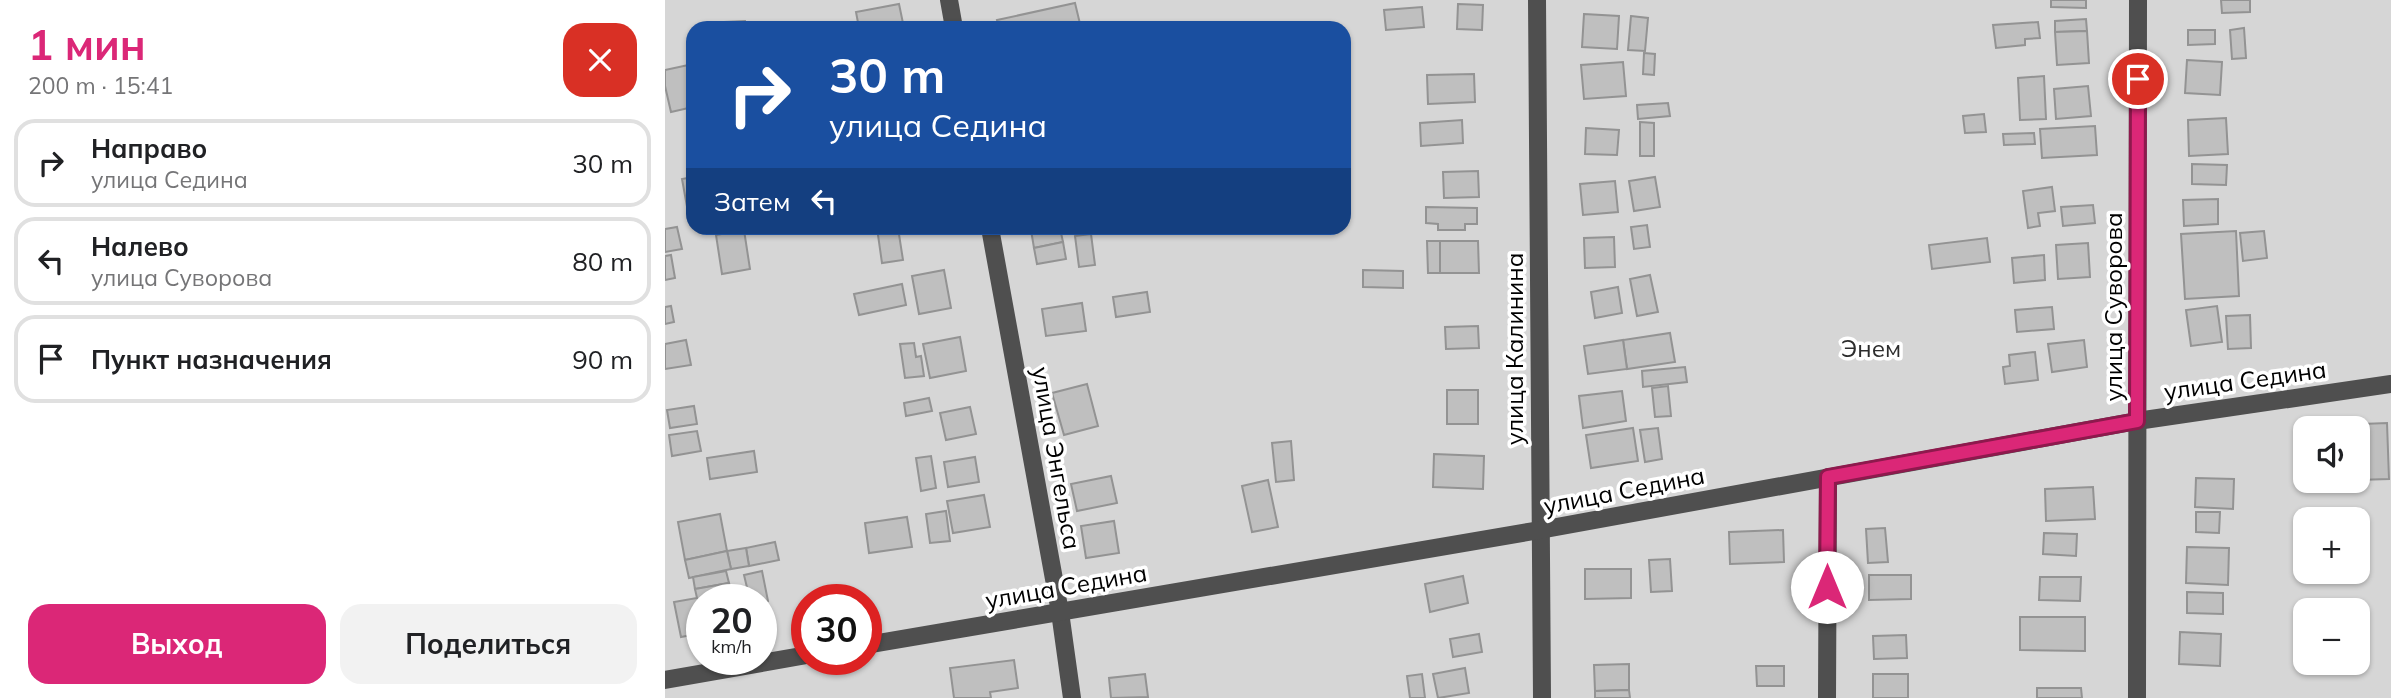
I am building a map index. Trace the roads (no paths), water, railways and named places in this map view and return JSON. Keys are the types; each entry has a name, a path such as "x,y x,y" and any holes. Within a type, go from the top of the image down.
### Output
{"street":[{"path":"949,0 953,21"},
{"name":"улица Калинина","path":"1537,0 1542,698"},
{"name":"улица Суворова","path":"2137,698 2138,0"},
{"name":"улица Энгельса","path":"991,235 1060,612 1072,698"},
{"name":"улица Седина","path":"882,642 1540,530 2137,421 2391,384"},
{"path":"1827,698 1828,477"},
{"path":"665,680 791,658"},
{"path":"665,687 667,698"}],"park label":[{"name":"Энем","path":"1871,348"}]}
